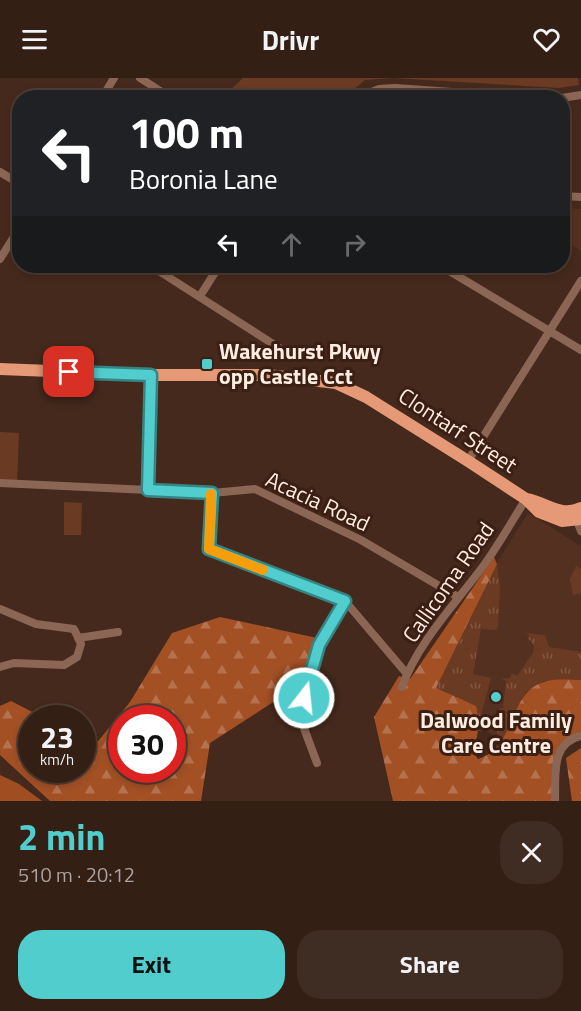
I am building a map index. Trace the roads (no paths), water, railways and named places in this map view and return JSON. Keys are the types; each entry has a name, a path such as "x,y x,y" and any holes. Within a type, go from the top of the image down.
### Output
{"main road":[{"name":"Clontarf Street","path":"0,369 305,378 336,383 366,397 468,461 526,499 533,508 552,518 579,518"}],"street":[{"path":"140,78 159,90"},
{"path":"377,90 395,88 414,90"},
{"path":"0,259 12,240"},
{"path":"162,273 296,358"},
{"path":"200,296 215,273"},
{"path":"452,273 581,351"},
{"path":"468,461 581,281"},
{"path":"148,490 151,375"},
{"name":"Acacia Road","path":"0,483 212,493 255,489 361,540 458,597"},
{"path":"212,493 209,549 345,601 407,674"},
{"name":"Callicoma Road","path":"402,687 407,674 458,597 484,566 526,499"},
{"path":"317,763 299,715 319,645 345,601"},
{"path":"0,609 36,624 74,629 81,644 77,657 64,665 14,663 0,667"},
{"path":"78,638 118,632"},
{"path":"555,801 556,759 562,746 581,736"}],"place":[{"name":"Wakehurst Pkwy opp Castle Cct","path":"207,364"},
{"name":"Dalwood Family Care Centre","path":"496,697"}]}
